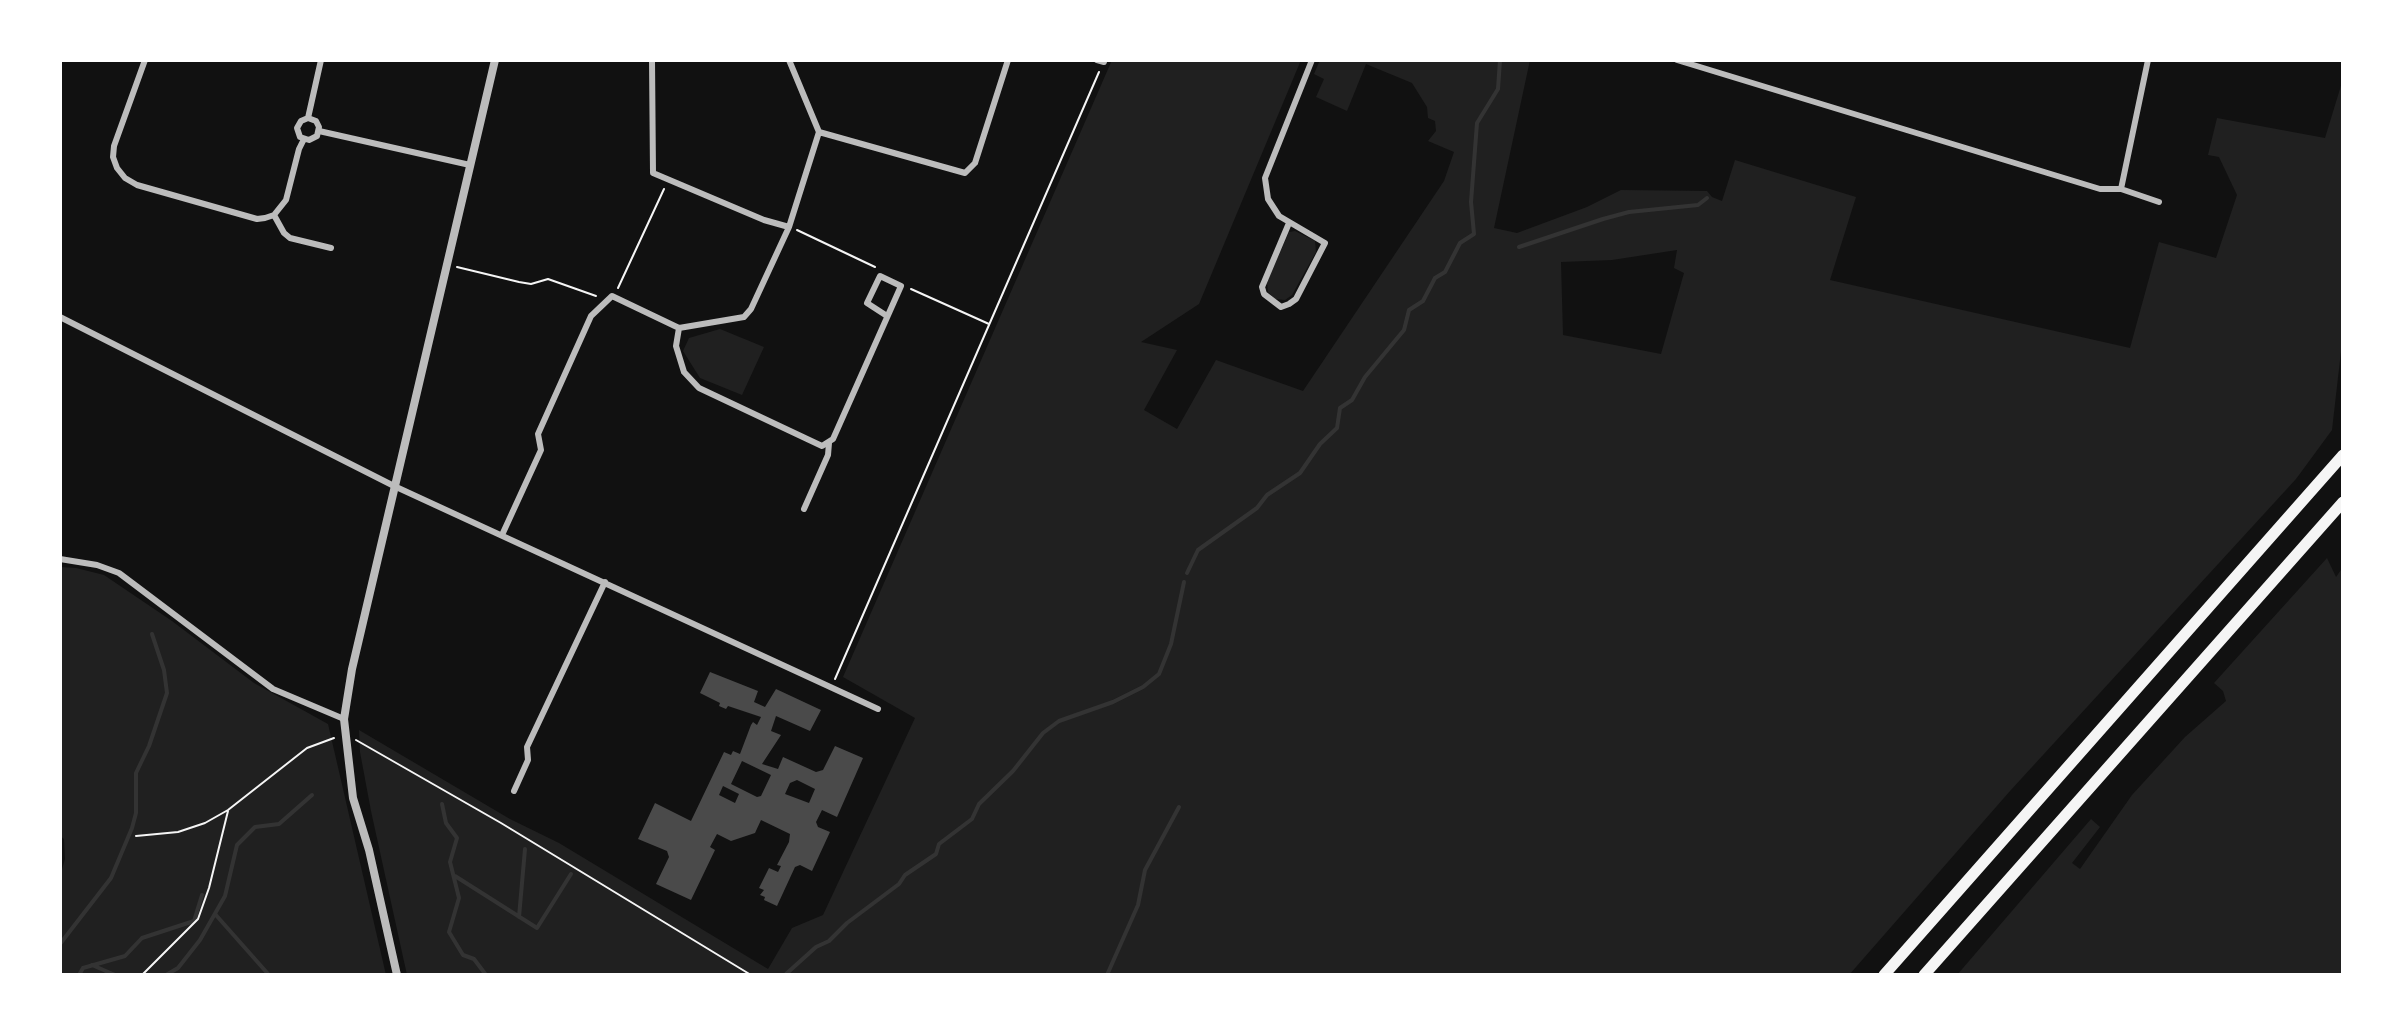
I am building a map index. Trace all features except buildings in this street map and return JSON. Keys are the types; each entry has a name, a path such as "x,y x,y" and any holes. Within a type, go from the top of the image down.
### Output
{"highway":[{"path":"1884,975 2343,455"},
{"path":"1924,975 2343,502"}],"street":[{"path":"145,60 114,146 113,157 125,178 137,185 257,219 274,215 286,200 304,139"},
{"path":"308,118 316,121 319,131 314,139 304,139 298,133 298,124 308,118 321,60"},
{"path":"397,975 369,850 353,798 344,719 352,669 495,60"},
{"path":"652,60 653,173 764,220 789,227"},
{"path":"502,535 541,450 538,434 591,316 612,296 679,328 744,317 751,309 789,227 819,132 789,60"},
{"path":"819,132 965,173 975,163 1008,60"},
{"path":"1289,223 1262,287 1264,294 1281,307 1296,299 1325,243 1279,216 1268,199 1265,178 1312,60"},
{"path":"1677,60 2100,189 2121,189 2159,202"},
{"path":"2121,189 2148,60"},
{"path":"319,131 470,165"},
{"path":"274,215 290,238 331,248"},
{"path":"804,509 828,455 829,443 901,286 880,276 867,303 887,316"},
{"path":"60,317 394,486 878,709"},
{"path":"679,328 676,346 684,372 699,388 813,444 822,446 829,443"},
{"path":"60,559 87,562 119,573 273,689 344,719"},
{"path":"514,791 528,760 527,747 605,582"}],"path":[{"path":"831,687 990,324 1100,61"},
{"path":"448,264 531,284 548,279 593,296 612,296 620,285 668,180"},
{"path":"789,227 878,269 880,276"},
{"path":"901,286 990,324"},
{"path":"136,836 178,832 205,823 228,810 289,760 318,743 345,737 363,742 751,975"},
{"path":"142,975 198,919 228,810"}],"shaded area":[{"path":"1112,60 1301,60 1199,304 1141,342 1177,350 1144,410 1177,429 1216,360 1303,391 1444,181 1454,152 1428,141 1436,131 1435,121 1428,118 1427,107 1412,83 1366,64 1347,111 1316,97 1324,79 1314,74 1320,60 1530,60 1494,228 1517,233 1587,207 1621,190 1707,191 1722,201 1735,160 1856,197 1830,280 2130,348 2159,242 2216,258 2237,195 2219,157 2208,155 2217,118 2325,138 2343,79 2343,334 2332,430 2296,479 2010,791 1849,975 407,975 371,811 359,730 510,819 559,843 768,969 792,928 823,915 915,718 843,677","holes":["1677,250 1674,268 1684,273 1661,354 1563,335 1561,262 1612,260"]},
{"path":"1295,231 1315,241 1316,252 1292,295 1285,300 1275,299 1268,292 1267,282 1289,232"},
{"path":"720,329 764,347 742,395 700,378 683,351 689,338"},
{"path":"2327,558 2336,577 2343,567 2343,975 1957,975 2091,819 2100,827 2072,863 2080,869 2132,795 2185,737 2226,701 2223,691 2214,683"},
{"path":"60,567 104,575 172,621 254,683 328,724 386,975 60,975 60,876 65,859 64,839 60,836"}],"waterway":[{"path":"1187,573 1198,550 1300,473 1320,444 1337,428 1340,408 1352,400 1365,377 1404,330 1409,310 1423,301 1435,278 1445,272 1460,243 1474,234 1471,202 1477,123 1498,89 1500,60"},
{"path":"1519,247 1629,212 1698,205 1707,198"},
{"path":"786,974 816,947 829,941 847,923 899,884 905,875 936,854 939,844 972,819 979,804 1013,771 1043,733 1059,721 1113,702 1143,687 1159,674 1171,644 1184,582"},
{"path":"60,944 111,878 132,828 136,813 136,773 167,693 164,670 152,634"},
{"path":"166,975 178,968 200,940 225,896 237,845 255,827 279,824 312,795"},
{"path":"442,804 446,823 457,838 450,862 459,898 449,932 463,955 474,959 486,975"},
{"path":"1107,975 1138,905 1145,870 1179,807"},
{"path":"519,917 525,849"},
{"path":"455,876 537,928 571,874"},
{"path":"79,975 83,968 125,956 142,938 194,921 202,895"},
{"path":"215,914 269,975"},
{"path":"92,965 115,975"}]}
